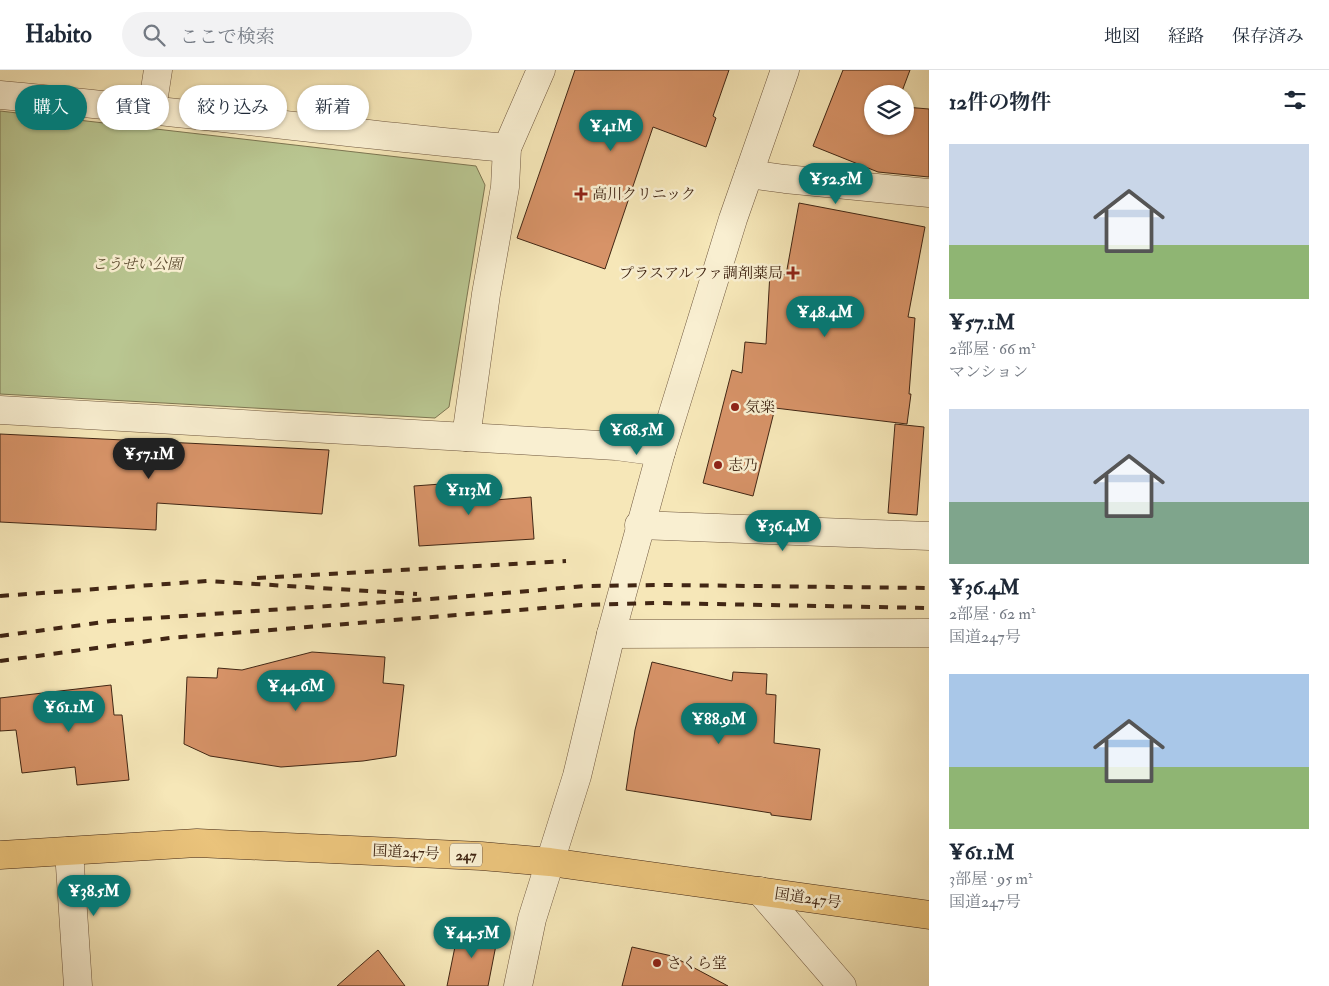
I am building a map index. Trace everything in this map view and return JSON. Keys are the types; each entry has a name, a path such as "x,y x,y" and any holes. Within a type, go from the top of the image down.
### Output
{"highway":[{"name":"国道247号","path":"0,855 196,843 482,856 550,862 929,915"}],"street":[{"path":"156,85 158,70"},
{"path":"466,437 486,294 505,187 507,148 541,70"},
{"path":"518,986 532,919 577,776 639,525 733,219 785,70"},
{"path":"0,95 97,104"},
{"path":"169,111 385,138 507,148"},
{"path":"749,174 929,193"},
{"path":"0,410 616,446 661,452"},
{"path":"639,525 929,536"},
{"path":"611,634 929,633"},
{"path":"68,851 78,986"},
{"path":"760,891 842,986"}],"green space":[{"name":"こうせい公園","path":"0,111 15,113 15,130 87,130 87,121 97,122 97,130 164,130 476,166 485,185 449,407 435,418 0,394"}],"building":[{"path":"575,70 729,70 713,116 716,118 706,147 653,127 605,269 517,238"},
{"path":"843,70 910,70 904,85 864,85 864,135 914,135 914,108 929,109 929,177 878,172 813,146"},
{"path":"799,203 925,227 908,317 915,318 909,394 911,394 907,424 775,408 753,496 703,483 732,370 742,373 745,342 766,344 770,272 786,275"},
{"path":"895,424 924,427 917,515 888,513"},
{"path":"0,434 329,450 322,514 157,503 156,530 0,522"},
{"path":"482,481 484,501 531,497 534,539 419,546 414,486"},
{"path":"312,652 385,657 383,683 404,685 396,756 363,761 281,767 210,756 184,744 187,677 217,678 218,668 242,670"},
{"path":"652,662 732,681 733,672 767,674 766,694 776,695 774,743 820,749 811,820 626,790 635,730"},
{"path":"111,685 114,715 122,715 129,780 77,785 75,767 22,773 16,730 0,731 0,698"},
{"path":"459,927 486,932 496,945 488,986 447,986"},
{"name":"さくら堂","path":"632,947 672,956 728,986 622,986"},
{"path":"378,950 405,986 337,986"}],"railway":[{"path":"257,578 566,561"},
{"path":"0,596 207,581 417,594"},
{"path":"0,636 111,621 458,597 586,586 929,588"},
{"path":"0,661 170,638 582,605 657,603 929,608"}],"place":[{"name":"高川クリニック","path":"581,194"},
{"name":"プラスアルファ調剤薬局","path":"793,273"},
{"name":"気楽","path":"735,407"},
{"name":"志乃","path":"718,465"},
{"name":"さくら堂","path":"657,963"}]}
